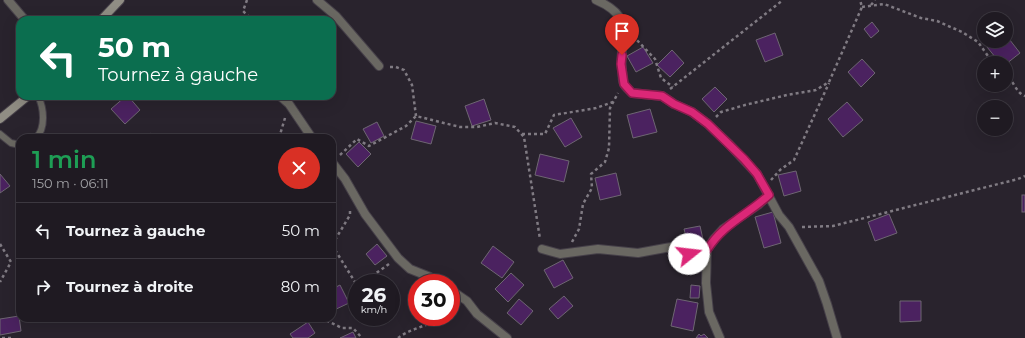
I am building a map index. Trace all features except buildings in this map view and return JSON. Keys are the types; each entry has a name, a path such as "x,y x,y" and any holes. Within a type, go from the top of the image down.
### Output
{"main road":[{"path":"106,16 120,0"},
{"path":"0,119 23,100"}],"street":[{"path":"8,0 22,16"},
{"path":"317,0 336,16 380,66"},
{"path":"596,0 609,6 618,15 624,28 621,64 624,84 632,93 662,96 674,104 692,112 708,124 757,174 779,215 789,227 819,281 838,338"},
{"path":"284,100 289,104 309,134"},
{"path":"336,167 345,179 365,214 398,258 410,269 421,274"},
{"path":"720,338 709,312 706,283 707,250 723,229 758,205 769,195"},
{"path":"542,249 560,254 598,250 638,253 682,245 689,254 707,250"},
{"path":"460,296 467,300 477,314 507,338"}],"lane":[{"path":"40,100 42,104 43,122 40,134"},
{"path":"0,134 11,143 16,144"}],"path":[{"path":"247,0 243,11 248,16"},
{"path":"662,96 783,0"},
{"path":"765,187 780,170 794,160 862,7 860,0"},
{"path":"870,6 876,0"},
{"path":"862,7 884,4 921,18 937,21 962,32 978,42 988,56"},
{"path":"624,28 639,41 655,59 661,78 673,87"},
{"path":"380,66 396,67 404,70 412,86 416,116"},
{"path":"708,124 721,112 787,95 816,90 829,82"},
{"path":"1013,83 1022,96 1025,96"},
{"path":"566,254 579,230 583,204 592,188 591,174 605,162 609,148 610,108 624,84"},
{"path":"521,134 545,134 554,115 596,108 613,102"},
{"path":"281,134 289,104"},
{"path":"416,116 460,127 477,127 495,123 515,128 524,137 542,249"},
{"path":"336,158 357,139 369,146 406,126 416,116"},
{"path":"789,227 833,226 1025,176"},
{"path":"336,238 350,215 350,205"},
{"path":"0,244 11,262 0,282"},
{"path":"336,252 349,274"},
{"path":"375,274 398,258"},
{"path":"329,322 342,328 353,328 362,338"},
{"path":"398,338 404,333 424,326"},
{"path":"2,338 12,338"}],"route":[{"path":"622,55 621,64 624,84 632,93 662,96 674,104 692,112 708,124 744,159 757,174 769,195 758,205 723,229 707,250 689,254"}]}
